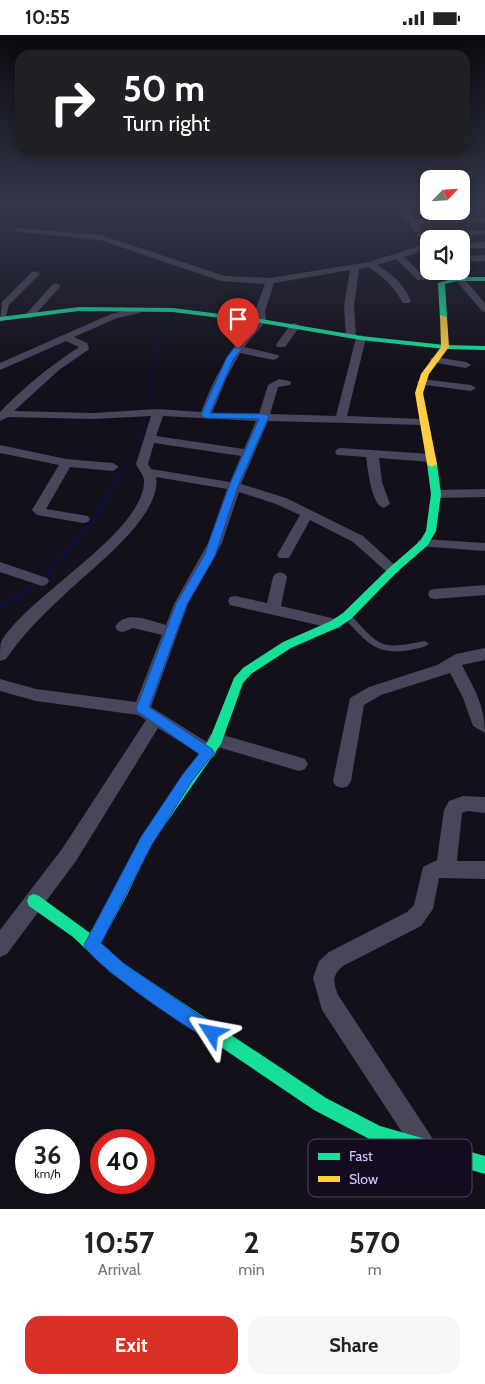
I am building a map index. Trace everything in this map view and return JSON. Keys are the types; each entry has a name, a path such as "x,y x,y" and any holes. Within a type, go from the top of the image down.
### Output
{"street":[{"path":"163,259 224,279 270,281 370,264 388,259"},
{"path":"401,259 420,277"},
{"path":"370,264 399,287 406,301"},
{"path":"341,419 356,337 349,306 355,274 354,266"},
{"path":"34,274 5,304 0,319 89,309 173,310 261,321 356,337 445,347 485,348"},
{"path":"470,277 485,279"},
{"path":"92,945 146,841 188,777 212,746 238,681 247,671 287,645 341,620 424,543 431,531 436,494 434,471 423,422 419,393 425,374 445,347 440,286 445,280"},
{"path":"459,280 485,309"},
{"path":"261,321 260,311 270,281"},
{"path":"29,316 56,286"},
{"path":"1,365 114,316 137,311"},
{"path":"205,415 231,357 246,335 261,321"},
{"path":"281,345 295,327"},
{"path":"3,417 18,400 55,368 84,348 83,345 65,337"},
{"path":"238,349 274,357"},
{"path":"435,360 466,365"},
{"path":"0,947 69,855 149,713 171,632 187,593 210,556 234,486 264,416 273,385 279,382 286,383"},
{"path":"422,382 471,388"},
{"path":"3,417 93,416 158,412 423,422"},
{"path":"0,655 18,631 105,551 126,529 141,509 147,496 150,479 142,464 158,412"},
{"path":"149,439 248,453"},
{"path":"0,449 66,463 113,467"},
{"path":"341,452 431,458"},
{"path":"372,454 376,482 384,504"},
{"path":"66,463 39,510 82,519"},
{"path":"146,471 234,486 282,501 358,539 393,570"},
{"path":"436,494 485,493"},
{"path":"284,555 307,514"},
{"path":"424,543 485,547"},
{"path":"0,567 42,581"},
{"path":"274,610 280,577"},
{"path":"435,594 485,590"},
{"path":"236,601 274,610 341,620"},
{"path":"123,627 131,622 171,632"},
{"path":"342,781 356,702 375,691 443,669 462,658 485,654"},
{"path":"453,664 471,698 479,721 485,726"},
{"path":"0,685 36,695 149,713 212,746 299,763"},
{"path":"446,869 455,806 460,804 485,805"},
{"path":"419,1139 330,1002 323,983 323,973 328,964 336,959 414,919 423,909 430,873 436,869 485,870"},
{"path":"34,901 78,932 117,968 320,1105 377,1134 393,1139"},
{"path":"472,1161 485,1165"}],"lane":[{"path":"341,620 381,648 396,650 425,644"}],"waterway":[{"path":"119,475 140,438 152,384 155,345 173,310"},
{"path":"0,606 42,581 93,521 120,474"}],"traffic: fast":[{"path":"443,317 441,283 458,279 485,279"},
{"path":"0,319 79,309 173,310 261,321 361,338 445,347 485,348"},
{"path":"91,945 122,890 146,841 216,740 238,681 247,671 287,645 335,624 347,616 393,570 424,543 431,531 436,494 432,464"},
{"path":"34,901 78,932 117,968 320,1104 377,1134 394,1139"},
{"path":"472,1161 485,1165"}],"traffic: slow":[{"path":"432,464 419,393 425,374 445,347 443,317"}],"route":[{"path":"212,1033 117,968 92,945 146,841 188,777 208,753 142,709 181,604 210,556 234,486 264,416 205,415 231,357 238,349"}]}
